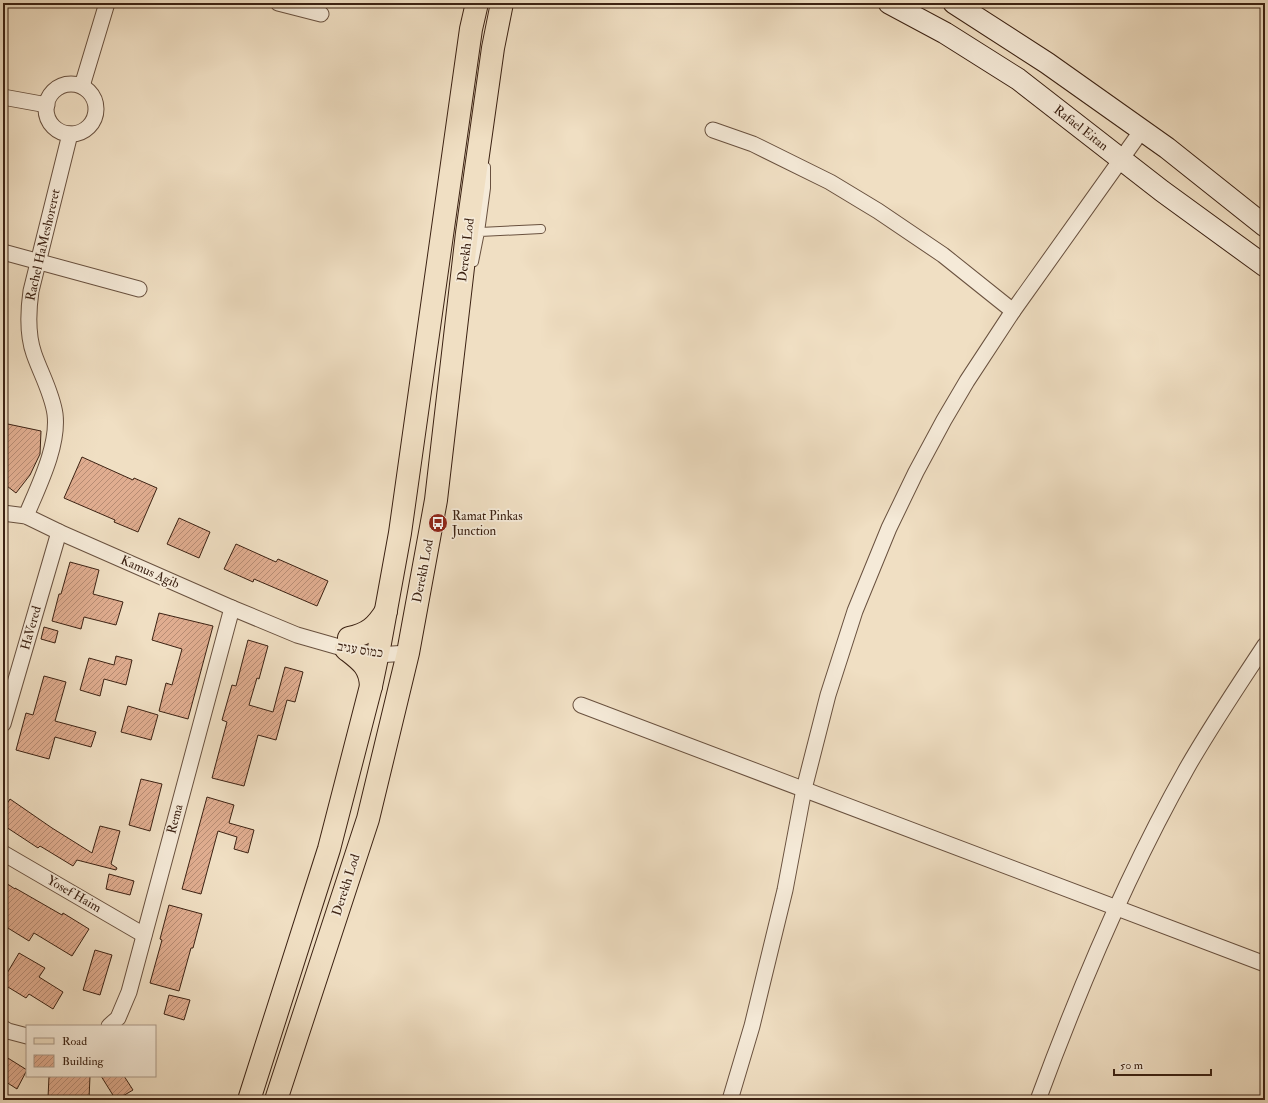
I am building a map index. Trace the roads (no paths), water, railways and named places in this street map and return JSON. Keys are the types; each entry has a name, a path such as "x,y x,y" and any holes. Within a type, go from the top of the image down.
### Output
{"main road":[{"name":"Derekh Lod","path":"249,1100 329,848 370,686 386,611 400,533 471,29 477,3"},
{"name":"Derekh Lod","path":"276,1100 368,819 408,653 436,500 468,233 493,48 502,3"},
{"name":"Rafael Eitan","path":"889,3 945,32 1018,79 1121,160 1265,266"},
{"path":"954,3 1047,62 1142,130 1265,226"},
{"path":"370,686 369,674 366,667 347,644 372,629 386,611"}],"street":[{"path":"82,86 107,3"},
{"path":"278,3 321,14"},
{"path":"65,84 82,86 92,94 96,103 96,112 93,121 87,129 78,133 70,134 59,131 51,124 47,115 47,105 50,96 56,89 65,84"},
{"path":"3,97 47,105"},
{"path":"713,130 753,144 830,182 871,207 943,255 1013,311"},
{"path":"730,1100 752,1026 779,912 804,789 828,695 855,611 889,528 916,472 944,420 1013,311 1142,130"},
{"name":"Rachel HaMeshoreret","path":"26,516 53,448 55,432 55,415 51,396 33,353 29,331 28,310 31,291 70,134"},
{"path":"3,252 139,288"},
{"name":"Kamus Agib","path":"3,513 26,516 232,608 297,635"},
{"name":"HaVered","path":"3,724 59,532"},
{"name":"Rema","path":"110,1025 118,1018 129,992 232,608"},
{"name":"כמוס עגיב","path":"297,635 408,653"},
{"path":"1038,1100 1067,1022 1097,950 1144,850 1186,770 1209,731 1265,645"},
{"path":"581,705 1265,964"},
{"name":"Yosef Haim","path":"3,853 144,935"},
{"path":"3,1028 8,1031 26,1036"}],"lane":[{"path":"458,313 471,276 480,232 486,188 486,142 484,118"},
{"path":"480,232 541,229"}],"place":[{"name":"Ramat Pinkas Junction","path":"438,523"}]}
